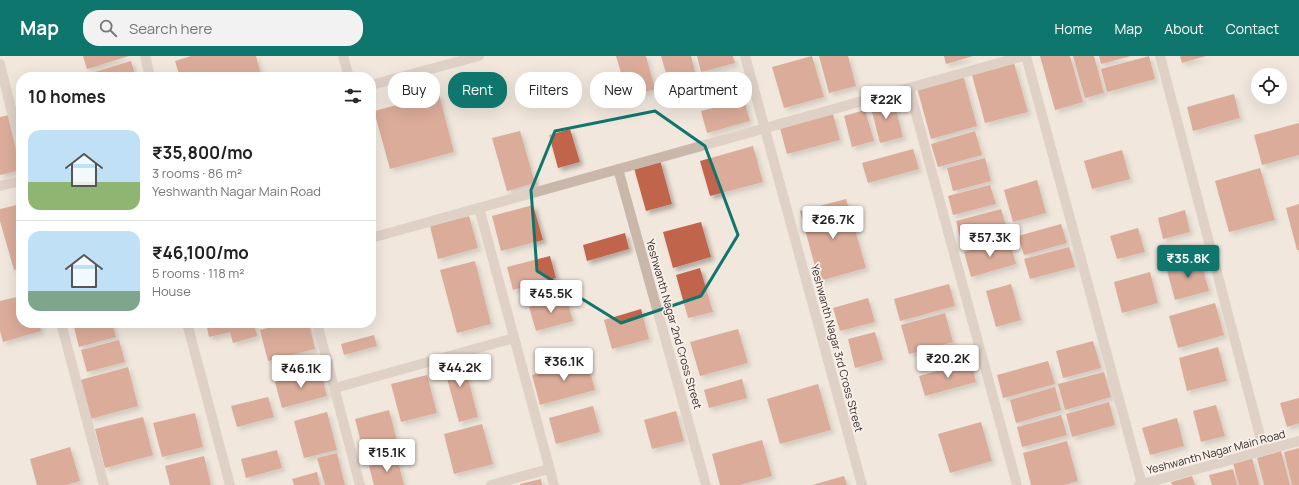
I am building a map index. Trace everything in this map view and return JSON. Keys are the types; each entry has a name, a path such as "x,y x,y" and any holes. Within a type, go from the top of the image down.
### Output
{"street":[{"path":"145,56 149,72"},
{"path":"343,56 348,72"},
{"path":"376,84 479,56"},
{"name":"Yeshwanth Nagar 3rd Cross Street","path":"745,56 862,485"},
{"path":"376,237 1025,56 1140,484"},
{"path":"1160,56 1264,451"},
{"path":"0,64 16,130"},
{"path":"909,88 1017,485"},
{"name":"Yeshwanth Nagar 2nd Cross Street","path":"618,169 706,485"},
{"path":"0,186 16,182"},
{"path":"479,208 554,485"},
{"path":"62,328 104,485"},
{"path":"188,328 230,485"},
{"path":"318,328 360,485"},
{"path":"335,388 514,338"},
{"name":"Yeshwanth Nagar Main Road","path":"1140,484 1299,441"},
{"path":"491,485 549,469"}],"highlighted area":[{"path":"655,111 705,146 738,235 701,296 621,323 537,271 531,190 555,131"}],"building":[{"path":"83,56 129,56 87,69"},
{"path":"191,56 256,56 260,72 178,72 175,61"},
{"path":"616,56 646,56 654,89 646,92 646,72 621,72"},
{"path":"661,56 691,56 695,72 666,72"},
{"path":"697,56 733,56 735,63 701,72"},
{"path":"812,56 824,97 784,108 772,67"},
{"path":"819,56 848,56 856,86 829,93"},
{"path":"944,56 973,56 946,64"},
{"path":"1040,56 1070,56 1083,102 1055,110"},
{"path":"1073,56 1094,56 1104,93 1085,98"},
{"path":"1099,56 1131,56 1101,64"},
{"path":"1149,56 1155,79 1107,92 1101,69"},
{"path":"1180,56 1206,56 1182,63"},
{"path":"131,61 134,72 94,72"},
{"path":"1014,63 1028,112 985,123 972,75"},
{"path":"963,75 977,126 931,139 917,88"},
{"path":"1234,94 1240,118 1193,131 1187,107"},
{"path":"440,98 454,152 390,169 376,118 376,110 388,107 440,108"},
{"path":"893,98 903,137 880,143 870,104"},
{"path":"713,108 746,108 750,121 707,133 701,111"},
{"path":"865,110 874,141 852,147 844,116"},
{"path":"833,114 840,140 787,154 780,128"},
{"path":"9,115 16,142 16,171 0,175 0,117"},
{"path":"1299,123 1299,155 1262,165 1254,135"},
{"path":"570,129 580,162 558,168 549,135"},
{"path":"520,131 535,183 507,191 492,138"},
{"path":"975,131 982,155 938,167 931,144"},
{"path":"753,146 763,182 710,196 700,161"},
{"path":"913,149 919,169 868,183 862,163"},
{"path":"1122,150 1130,179 1092,189 1084,161"},
{"path":"985,158 991,181 953,191 947,168"},
{"path":"660,160 672,204 646,211 634,168"},
{"path":"1260,168 1275,220 1229,232 1215,181"},
{"path":"1037,180 1046,213 1013,222 1004,190"},
{"path":"990,185 996,204 953,215 948,196"},
{"path":"846,199 866,268 819,281 800,211"},
{"path":"1299,204 1299,250 1297,250 1286,208"},
{"path":"16,205 16,269 14,270 0,221 0,209"},
{"path":"533,205 543,240 501,251 492,216"},
{"path":"1001,209 1009,236 963,249 956,221"},
{"path":"1185,210 1190,232 1163,239 1158,218"},
{"path":"469,216 478,248 438,259 430,226"},
{"path":"701,222 711,257 673,268 663,232"},
{"path":"1061,224 1067,243 1024,255 1018,236"},
{"path":"1138,228 1145,252 1117,259 1110,236"},
{"path":"625,233 629,249 587,261 583,245"},
{"path":"1009,240 1016,264 971,277 964,252"},
{"path":"1069,247 1075,267 1030,279 1024,259"},
{"path":"550,256 556,278 513,290 507,267"},
{"path":"1200,258 1209,291 1175,300 1166,267"},
{"path":"475,261 491,324 457,333 440,270"},
{"path":"700,268 713,312 688,318 676,275"},
{"path":"1150,272 1158,303 1122,313 1114,282"},
{"path":"949,284 955,306 900,321 894,299"},
{"path":"1011,284 1021,320 996,327 986,291"},
{"path":"16,297 16,328 40,328 41,331 3,342 0,331 0,301"},
{"path":"566,297 573,321 536,331 529,307"},
{"path":"868,298 875,322 840,331 833,308"},
{"path":"1215,303 1224,335 1178,348 1169,316"},
{"path":"641,309 649,339 612,349 604,320"},
{"path":"945,313 953,342 909,354 901,325"},
{"path":"74,328 113,328 116,337 79,347"},
{"path":"207,328 255,328 257,336 233,343 230,332 209,337"},
{"path":"267,328 310,328 315,349 268,361 260,330"},
{"path":"738,329 748,363 700,376 690,342"},
{"path":"875,332 883,360 855,368 848,339"},
{"path":"374,335 377,346 344,355 341,344"},
{"path":"119,340 125,362 87,372 81,350"},
{"path":"1093,341 1101,368 1063,378 1056,351"},
{"path":"1218,347 1227,381 1187,391 1179,358"},
{"path":"462,355 478,417 459,422 442,360"},
{"path":"587,360 595,390 540,405 532,375"},
{"path":"1048,361 1055,384 1003,398 997,375"},
{"path":"971,362 976,382 925,396 919,376"},
{"path":"128,367 138,406 90,419 80,380"},
{"path":"320,370 327,396 282,408 275,382"},
{"path":"1104,372 1111,397 1065,410 1058,384"},
{"path":"427,375 437,413 401,422 391,384"},
{"path":"742,379 747,398 709,408 704,390"},
{"path":"818,384 831,430 780,444 767,399"},
{"path":"1055,387 1061,410 1016,423 1010,400"},
{"path":"268,397 274,417 237,427 231,406"},
{"path":"1299,398 1299,423 1287,427 1280,403"},
{"path":"1109,402 1115,425 1072,437 1066,414"},
{"path":"1216,405 1225,436 1201,442 1193,411"},
{"path":"593,406 600,432 556,444 549,418"},
{"path":"389,410 398,445 364,454 355,419"},
{"path":"676,411 684,441 652,449 644,420"},
{"path":"327,412 337,450 304,458 294,421"},
{"path":"195,413 203,447 162,457 153,423"},
{"path":"1061,415 1067,435 1022,447 1017,427"},
{"path":"143,417 153,455 105,468 95,429"},
{"path":"1177,418 1184,446 1150,455 1142,428"},
{"path":"981,422 992,461 950,473 938,434"},
{"path":"482,424 493,464 454,474 444,434"},
{"path":"762,440 772,476 740,485 720,485 712,454"},
{"path":"1067,441 1078,481 1064,485 1031,485 1023,453"},
{"path":"70,447 80,481 66,485 37,485 30,459"},
{"path":"1299,448 1299,485 1292,485 1284,452"},
{"path":"277,450 282,468 246,478 241,459"},
{"path":"1281,451 1290,485 1264,485 1257,458"},
{"path":"337,453 345,485 325,485 317,458"},
{"path":"204,456 211,485 170,485 165,466"},
{"path":"397,458 404,485 374,485 369,466"},
{"path":"1252,458 1259,485 1239,485 1233,463"},
{"path":"1233,469 1237,485 1212,485 1209,475"},
{"path":"317,472 320,485 294,485 292,479"},
{"path":"844,476 847,485 812,485"},
{"path":"1192,476 1195,485 1172,485 1171,482"},
{"path":"541,479 542,485 520,485 520,484"}]}
